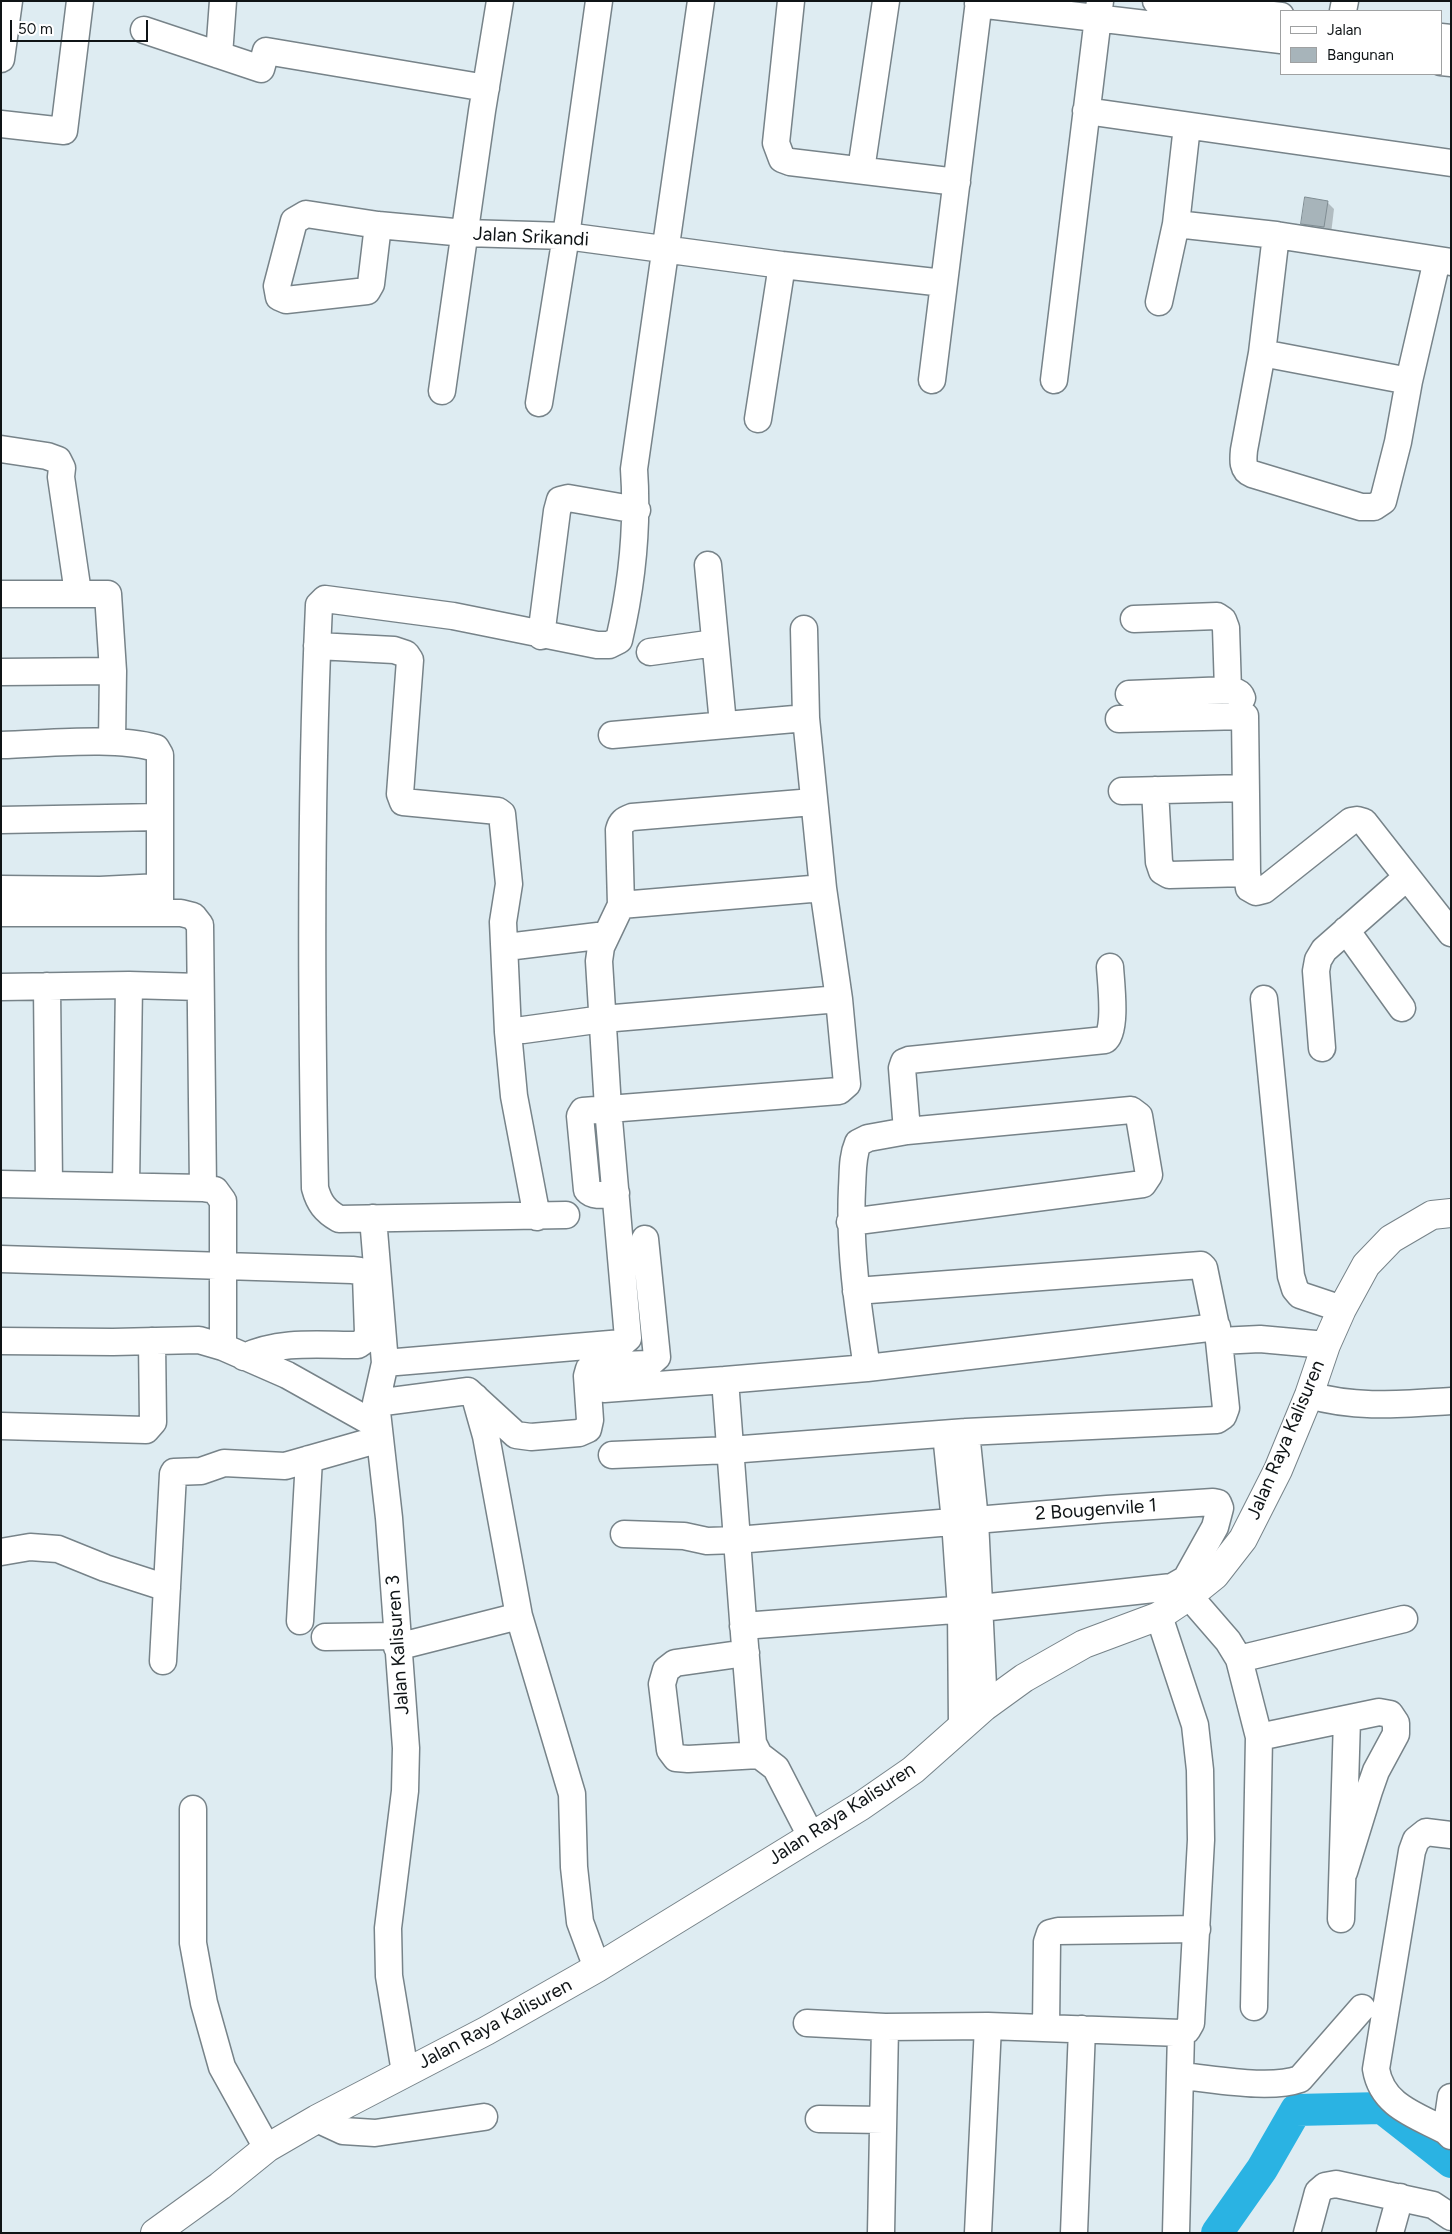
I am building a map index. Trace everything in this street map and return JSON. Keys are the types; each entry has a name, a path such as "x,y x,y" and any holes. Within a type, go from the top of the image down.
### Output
{"main road":[{"name":"Jalan Raya Kalisuren","path":"155,2233 220,2186 267,2148 317,2118 486,2031 597,1968 861,1806 914,1770 984,1707 1024,1678 1084,1644 1159,1616 1189,1596 1215,1575 1243,1539 1278,1470 1309,1395 1326,1345 1342,1309 1366,1265 1391,1238 1432,1215 1451,1212"}],"street":[{"path":"1,59 9,1"},
{"path":"1,124 64,131 80,1"},
{"path":"219,55 223,1"},
{"path":"442,391 500,1"},
{"path":"539,403 566,236 599,1"},
{"path":"566,1215 537,1217 339,1218 327,1212 319,1201 315,1188 312,1053 313,766 319,605 325,599 453,616 541,636 597,645 608,645 619,640 626,608 637,510 634,469 701,1"},
{"path":"791,1 776,143 782,159 790,162 957,182"},
{"path":"861,170 886,1"},
{"path":"1156,1 1280,16"},
{"path":"932,380 978,2 1099,10 1280,40"},
{"path":"1054,380 1099,10"},
{"path":"144,30 261,69 266,51 486,88"},
{"path":"1086,111 1451,162"},
{"path":"1159,302 1176,224 1188,126"},
{"name":"Jalan Srikandi","path":"378,225 372,284 364,292 286,300 279,297 277,286 294,221 300,215 306,214 378,225 465,234 566,236 782,265 944,283"},
{"path":"1176,224 1276,235 1444,261 1409,381 1398,442 1383,501 1374,507 1361,507 1247,472 1244,466 1244,450 1262,353 1276,235"},
{"path":"758,419 782,265"},
{"path":"1262,353 1409,381"},
{"path":"1,449 47,456 58,460 62,468 61,477 78,593"},
{"path":"541,636 560,500 568,498 637,510"},
{"path":"708,565 722,724"},
{"path":"1,594 105,593 109,596 114,671 112,742"},
{"path":"1134,619 1217,616 1223,620 1226,628 1228,690"},
{"path":"608,1108 839,1091 847,1084 839,999 813,802 806,718 804,629"},
{"path":"650,652 715,643"},
{"path":"317,646 394,650 406,654 410,660 400,794 403,802 498,811 502,814 509,884 503,922 513,1087 537,1217"},
{"path":"1,672 114,671"},
{"path":"1129,694 1228,690 1241,694 1245,716 1245,788 1249,888 1256,892 1264,890 1351,821 1357,820 1364,822 1451,933"},
{"path":"1118,719 1245,716"},
{"path":"612,735 806,718"},
{"path":"1,745 112,742 143,744 156,748 160,755 160,900"},
{"path":"1122,791 1245,788"},
{"path":"1155,790 1159,862 1162,871 1169,875 1247,873"},
{"path":"385,1363 622,1343 628,1338 629,1330 608,1108 599,962 601,947 621,905 619,830 624,820 632,818 813,802"},
{"path":"1,820 159,817"},
{"path":"1322,1048 1316,971 1318,960 1324,950 1407,877"},
{"path":"621,905 823,888"},
{"path":"1,889 100,890 160,900 181,913 193,916 200,924 203,1188"},
{"path":"1,913 160,900"},
{"path":"1346,930 1402,1008"},
{"path":"515,946 606,935"},
{"path":"906,1131 902,1068 904,1062 908,1060 1104,1040 1110,1033 1112,1022 1110,967"},
{"path":"1,987 129,985 200,987"},
{"path":"126,1186 129,985"},
{"path":"47,986 49,1185"},
{"path":"1264,998 1291,1276 1295,1289 1300,1295 1342,1309"},
{"path":"523,1030 603,1019 839,999"},
{"path":"850,1222 1143,1184 1149,1175 1139,1116 1131,1110 906,1131 868,1138 858,1143 853,1153 850,1222 856,1291 867,1368"},
{"path":"1,1184 203,1188 215,1190 223,1202 224,1265 234,1352"},
{"name":"Jalan Kalisuren 3","path":"373,1218 385,1363 378,1423 389,1518 406,1748 405,1791 388,1928 389,1976 405,2072"},
{"path":"163,1661 172,1474 174,1472 201,1471 224,1463 285,1466 309,1459 378,1423 458,1391 468,1392 475,1397 516,1435 531,1437 579,1433 588,1429 590,1420 587,1376 589,1369 593,1366 649,1364 657,1357 645,1239"},
{"path":"1,1259 352,1270 360,1271 366,1276 368,1333 365,1340 358,1345 278,1346 234,1352"},
{"path":"612,1455 730,1450 956,1433 1217,1420 1223,1416 1226,1408 1218,1334 1204,1268 1197,1264 856,1291"},
{"path":"604,1389 867,1368 1218,1334 1326,1345"},
{"path":"1,1341 113,1342 199,1340 234,1352 286,1375 378,1423"},
{"path":"1,1426 146,1430 153,1422 152,1341"},
{"path":"725,1380 752,1743 759,1755 776,1768 811,1836"},
{"path":"1309,1395 1334,1402 1379,1406 1451,1400"},
{"path":"475,1397 486,1436 519,1616 572,1794 574,1867 580,1922 597,1968"},
{"path":"956,1433 971,1608 984,1707"},
{"path":"300,1621 309,1459"},
{"name":"2 Bougenvile 1","path":"624,1534 684,1536 694,1540 706,1541 737,1540 1107,1509 1218,1504 1220,1508 1220,1515 1211,1535 1186,1579 1172,1587 971,1608"},
{"path":"1,1552 30,1547 58,1549 105,1568 167,1588"},
{"path":"1189,1596 1240,1659 1260,1737 1254,2007"},
{"path":"743,1626 971,1608"},
{"path":"962,1726 971,1608"},
{"path":"325,1637 397,1642 519,1616"},
{"path":"807,2023 885,2027 1046,2027 1181,2033 1188,2030 1191,2023 1197,1929 1201,1840 1200,1770 1195,1725 1159,1616"},
{"path":"1240,1659 1404,1619"},
{"path":"746,1654 675,1663 666,1670 662,1684 670,1750 676,1758 688,1759 759,1755"},
{"path":"1260,1737 1378,1712 1390,1714 1396,1723 1396,1734 1376,1770 1344,1872"},
{"path":"1341,1919 1348,1719"},
{"path":"193,1809 193,1943 204,2003 222,2067 267,2148"},
{"path":"1451,1835 1426,1832 1416,1840 1412,1851 1376,2069 1378,2084 1387,2096 1400,2107 1448,2134 1451,2097"},
{"path":"1046,2027 1047,1942 1050,1933 1058,1930 1197,1929"},
{"path":"1182,2076 1274,2084 1289,2083 1300,2079 1362,2008"},
{"path":"978,2233 988,2026"},
{"path":"881,2233 885,2027"},
{"path":"1074,2233 1082,2030"},
{"path":"1176,2233 1182,2076 1181,2033"},
{"path":"317,2118 342,2131 375,2133 484,2117"},
{"path":"819,2119 883,2120"},
{"path":"1307,2233 1318,2192 1325,2186 1344,2185 1434,2205 1451,2216"},
{"path":"1390,2233 1400,2197"}],"building":[{"path":"1305,197 1328,201 1324,227 1301,224"}],"waterway":[{"path":"1217,2233 1262,2169 1296,2110 1382,2108 1451,2162"}]}
